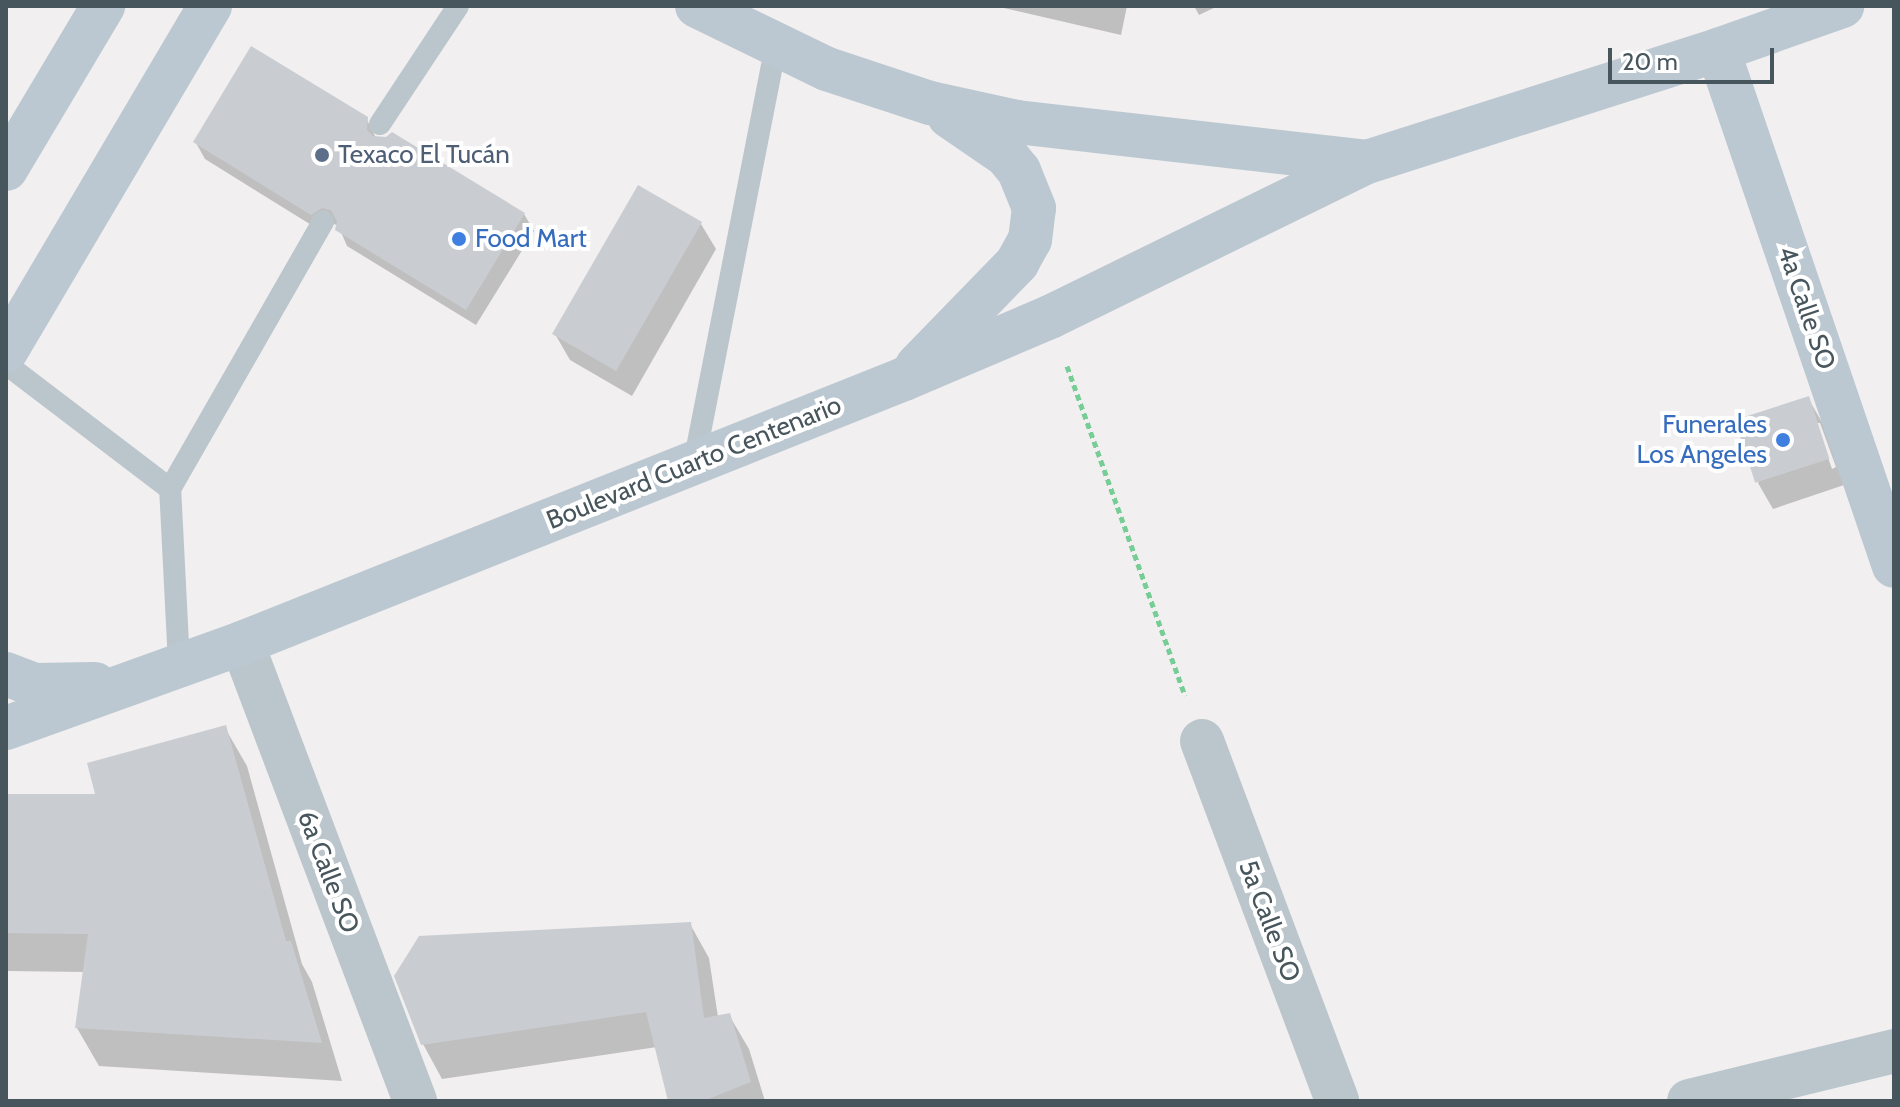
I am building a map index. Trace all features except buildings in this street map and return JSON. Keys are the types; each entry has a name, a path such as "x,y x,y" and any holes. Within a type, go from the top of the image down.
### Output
{"main road":[{"path":"6,169 103,6"},
{"path":"6,351 210,6"},
{"name":"Boulevard Cuarto Centenario","path":"697,6 827,69 930,103 1017,122 1367,162"},
{"name":"Boulevard Cuarto Centenario","path":"6,728 242,643 904,379 1050,317 1367,162 1718,50 1842,6"},
{"name":"4a Calle SO","path":"1718,50 1894,566"},
{"path":"904,379 1017,263 1030,240 1034,208 1019,171 1006,155 930,103"},
{"path":"6,674 34,685 125,684"}],"street":[{"name":"6a Calle SO","path":"242,643 415,1101"},
{"name":"5a Calle SO","path":"1202,741 1337,1101"},
{"path":"1689,1101 1894,1051"}],"lane":[{"path":"380,124 458,6"},
{"path":"694,463 776,44"},
{"path":"179,664 170,489 323,222"},
{"path":"6,364 170,489"}],"path":[{"path":"1050,317 1202,741"}],"place":[{"name":"Texaco El Tucán","path":"322,155"},
{"name":"Food Mart","path":"459,239"},
{"name":"Funerales Los Angeles","path":"1783,440"}]}
